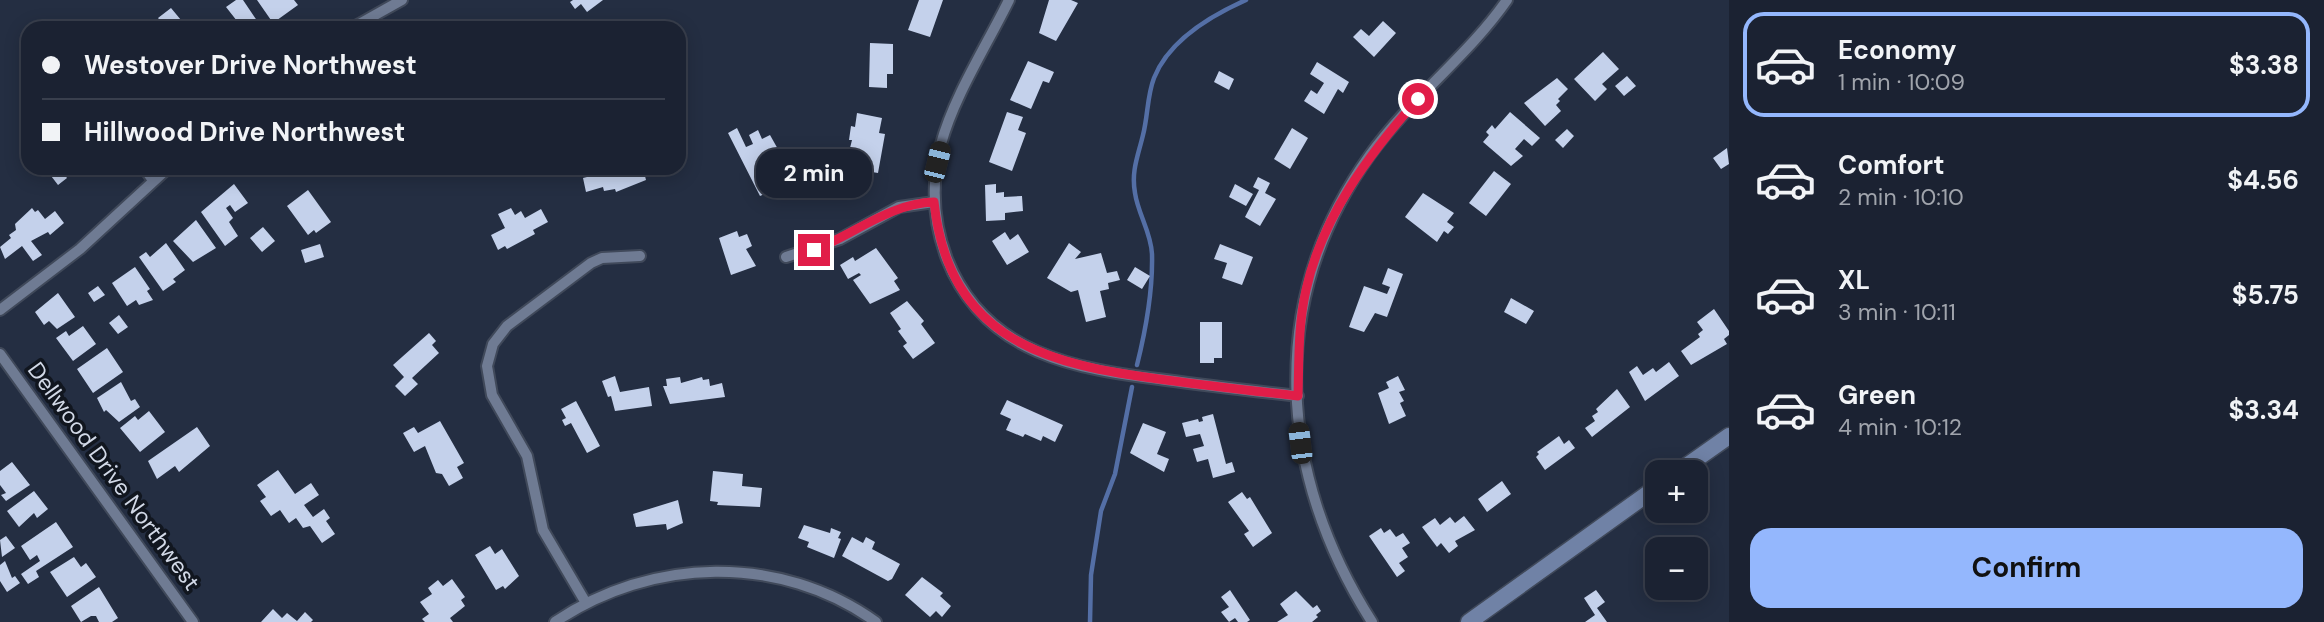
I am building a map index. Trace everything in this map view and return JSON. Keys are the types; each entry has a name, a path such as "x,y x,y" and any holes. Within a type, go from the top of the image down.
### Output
{"street":[{"path":"364,21 402,0"},
{"path":"1009,0 948,123 937,162 934,202 943,247 960,285 989,321 1024,347 1065,363 1102,372 1298,396"},
{"path":"1372,622 1337,562 1302,457 1298,396 1300,326 1306,290 1328,230 1351,184 1391,129 1485,29 1507,0"},
{"path":"0,310 80,249 161,175"},
{"path":"786,257 840,240 898,207 934,202"},
{"path":"586,603 543,530 527,456 492,395 487,366 493,344 507,326 591,263 602,258 640,256"},
{"name":"Dellwood Drive Northwest","path":"0,354 193,622"},
{"path":"1695,460 1729,436"},
{"path":"1469,622 1645,496"},
{"path":"555,622 586,603 652,578 723,571 793,582 830,595 876,622"}],"lane":[{"path":"146,175 152,183"}],"building":[{"path":"236,0 243,0 257,21 237,21 226,7"},
{"path":"257,0 294,0 298,5 276,21 272,21"},
{"path":"603,0 587,12 581,4 575,9 570,2"},
{"path":"919,0 943,0 930,37 908,30"},
{"path":"1049,0 1071,0 1078,3 1056,41 1039,33"},
{"path":"171,8 181,20 160,21 158,18"},
{"path":"1383,21 1396,33 1374,57 1353,37 1361,29 1369,36"},
{"path":"870,43 893,44 893,74 887,74 887,88 869,87"},
{"path":"1603,52 1619,69 1602,84 1607,89 1595,101 1574,79"},
{"path":"1028,61 1054,72 1049,83 1043,81 1031,109 1010,100"},
{"path":"1317,62 1349,82 1343,93 1338,89 1324,114 1304,101 1311,90 1317,94 1324,83 1310,74"},
{"path":"1219,71 1234,79 1229,90 1214,82"},
{"path":"1627,76 1636,86 1624,96 1615,86"},
{"path":"1557,78 1568,89 1556,105 1561,111 1545,126 1524,103"},
{"path":"1007,112 1023,117 1018,130 1026,133 1012,171 989,162"},
{"path":"1510,112 1540,138 1532,146 1524,139 1515,149 1523,156 1511,166 1483,142 1492,125 1495,129"},
{"path":"857,113 882,118 879,133 885,134 878,173 872,172 870,181 843,176 852,140 849,140 851,126 855,127"},
{"path":"737,128 746,147 753,144 749,135 758,130 762,139 770,135 779,151 767,157 766,154 762,156 775,189 760,196 728,133"},
{"path":"1292,128 1308,138 1290,169 1274,159"},
{"path":"1567,129 1574,136 1563,148 1555,140"},
{"path":"1727,148 1729,164 1721,169 1713,158"},
{"path":"1494,171 1511,184 1486,216 1469,203"},
{"path":"50,175 65,175 67,178 58,185"},
{"path":"595,175 645,175 646,180 616,192 615,189 604,191 603,187 586,192 583,178"},
{"path":"1258,177 1270,183 1265,193 1276,199 1260,226 1245,217 1259,190 1253,187"},
{"path":"234,184 248,203 235,212 230,205 226,208 233,218 229,222 238,236 225,246 201,212"},
{"path":"996,184 996,193 1004,192 1004,197 1022,196 1023,211 1005,213 1005,220 986,221 985,185"},
{"path":"1235,184 1253,194 1246,206 1229,197"},
{"path":"308,190 331,222 316,233 314,230 308,235 287,206"},
{"path":"1423,193 1454,213 1447,222 1454,227 1448,234 1444,231 1437,242 1405,217"},
{"path":"32,208 35,212 38,210 45,219 55,211 64,223 50,235 48,232 31,241 42,255 33,261 22,246 5,259 0,247 11,238 9,235 16,230 15,224"},
{"path":"511,208 515,215 521,211 525,218 541,209 548,222 533,230 535,234 507,249 505,246 498,250 491,235 505,228 498,214"},
{"path":"196,220 216,248 193,262 173,241"},
{"path":"263,227 275,241 262,252 250,238"},
{"path":"737,231 739,237 747,234 752,246 746,249 756,266 731,275 719,238"},
{"path":"1005,232 1010,240 1018,234 1029,252 1007,265 992,241"},
{"path":"166,243 185,270 173,279 176,282 163,291 139,257 146,252 150,257"},
{"path":"1069,243 1081,252 1075,259 1101,253 1107,273 1117,271 1120,280 1108,283 1109,289 1100,291 1106,317 1086,322 1078,290 1071,292 1047,278"},
{"path":"320,244 324,257 305,263 301,250"},
{"path":"1220,244 1253,257 1242,285 1222,278 1227,263 1214,259"},
{"path":"876,248 898,278 894,281 900,290 870,304 853,280 861,275 859,273 848,279 840,265 853,257 855,261"},
{"path":"135,267 150,289 147,291 153,300 139,305 136,300 127,306 112,283"},
{"path":"1135,267 1150,276 1142,289 1127,280"},
{"path":"1388,268 1403,274 1387,317 1375,313 1364,332 1349,327 1364,286 1387,294 1390,287 1382,284"},
{"path":"98,286 105,295 94,302 88,293"},
{"path":"58,293 75,317 57,329 49,321 44,325 35,312"},
{"path":"1511,298 1534,311 1526,324 1504,312"},
{"path":"907,301 924,321 921,324 935,343 913,359 903,346 907,343 890,313"},
{"path":"1714,309 1729,331 1729,335 1724,339 1727,344 1691,365 1681,351 1700,337 1698,334 1703,330 1697,322"},
{"path":"119,315 128,327 118,334 109,323"},
{"path":"1200,322 1222,322 1222,358 1214,358 1214,363 1200,363"},
{"path":"83,326 96,344 73,361 56,338 66,331 69,336"},
{"path":"429,333 436,341 432,345 439,353 412,378 418,384 405,396 395,386 404,377 393,365"},
{"path":"107,348 123,372 93,393 77,369"},
{"path":"1669,362 1679,376 1645,401 1629,372 1637,366 1643,375 1653,368 1656,372"},
{"path":"615,376 620,392 649,387 652,406 615,411 611,396 608,397 602,381"},
{"path":"1398,376 1405,390 1399,392 1404,401 1400,403 1406,416 1389,424 1378,393 1389,388 1386,382"},
{"path":"680,377 681,383 702,377 703,380 709,379 710,386 722,383 725,397 670,404 663,386 667,386 666,379"},
{"path":"121,382 131,401 135,399 140,407 119,422 106,410 104,412 97,398"},
{"path":"1617,389 1630,407 1592,437 1585,428 1595,421 1592,416 1598,412 1596,409"},
{"path":"1007,400 1063,425 1055,442 1043,436 1041,441 1006,430 1011,419 1000,414"},
{"path":"576,401 600,446 587,453 571,423 565,426 562,420 566,418 561,409"},
{"path":"149,411 165,432 140,452 120,428 135,416 138,420"},
{"path":"1213,414 1226,464 1232,462 1235,472 1213,478 1208,459 1197,462 1193,449 1204,446 1200,434 1186,437 1182,423 1198,419 1199,422 1203,421 1202,417"},
{"path":"440,421 464,463 457,467 463,478 449,486 442,474 436,473 425,446 414,452 403,433 414,427 418,433"},
{"path":"1143,423 1166,432 1157,454 1169,459 1164,472 1130,453"},
{"path":"197,427 210,446 179,472 175,466 157,479 148,461"},
{"path":"1559,436 1564,444 1569,440 1575,448 1545,470 1536,457 1539,454 1537,452"},
{"path":"12,462 30,485 6,501 1,495 6,493 0,485 0,471"},
{"path":"278,470 295,494 311,483 319,495 304,505 313,517 324,509 330,518 326,521 335,534 322,543 310,526 303,528 296,518 289,523 280,510 271,516 260,501 266,497 257,485"},
{"path":"713,471 743,474 742,486 762,488 760,507 717,505 718,502 710,501"},
{"path":"1502,481 1511,494 1487,512 1478,499"},
{"path":"34,491 48,509 37,518 34,513 19,527 7,511"},
{"path":"1242,492 1247,499 1250,497 1272,533 1253,547 1244,534 1249,531 1228,502"},
{"path":"678,500 683,523 667,530 666,524 636,527 633,514"},
{"path":"1464,516 1475,530 1455,541 1458,546 1449,553 1441,543 1437,547 1422,527 1435,518 1440,525 1450,517 1455,523"},
{"path":"56,522 73,547 36,571 39,577 28,584 21,574 40,561 37,555 30,560 21,546"},
{"path":"804,525 830,533 831,528 841,532 834,558 807,547 809,542 798,538"},
{"path":"1381,528 1384,533 1390,529 1396,537 1403,533 1410,543 1402,548 1408,557 1399,563 1405,571 1397,577 1369,536"},
{"path":"6,536 15,548 2,557 0,540"},
{"path":"852,537 863,543 866,537 875,542 872,549 900,564 892,579 888,581 842,556"},
{"path":"490,546 495,554 502,549 519,576 505,589 503,586 496,590 475,555"},
{"path":"74,557 81,567 86,563 96,577 67,597 50,572"},
{"path":"5,561 12,578 15,576 20,583 7,592 0,581 0,565"},
{"path":"922,577 943,593 940,596 951,606 942,617 936,611 930,617 905,595"},
{"path":"452,579 465,597 461,600 465,606 450,618 453,622 425,622 422,619 429,614 420,602 432,594 428,588 438,580 443,586"},
{"path":"99,587 118,618 112,622 99,622 96,616 91,616 81,622 71,606"},
{"path":"1230,590 1250,620 1247,622 1238,622 1235,618 1229,622 1221,612 1229,607 1221,597"},
{"path":"1596,590 1605,602 1597,608 1607,622 1585,622 1595,615 1584,598"},
{"path":"1296,591 1313,608 1317,605 1321,611 1316,615 1318,617 1312,622 1277,622 1288,615 1280,604"},
{"path":"273,609 282,618 287,613 297,621 305,612 313,620 311,622 261,622"}],"waterway":[{"path":"1137,365 1148,310 1152,254 1137,201 1134,178 1154,78 1161,64 1180,41 1205,22 1246,0"},
{"path":"1090,622 1091,575 1101,511 1115,474 1132,387"}],"route":[{"path":"814,250 840,240 898,207 917,202 934,202 943,247 960,285 989,321 1024,347 1065,363 1102,372 1298,396 1300,326 1314,263 1351,184 1370,155 1418,99"}]}
